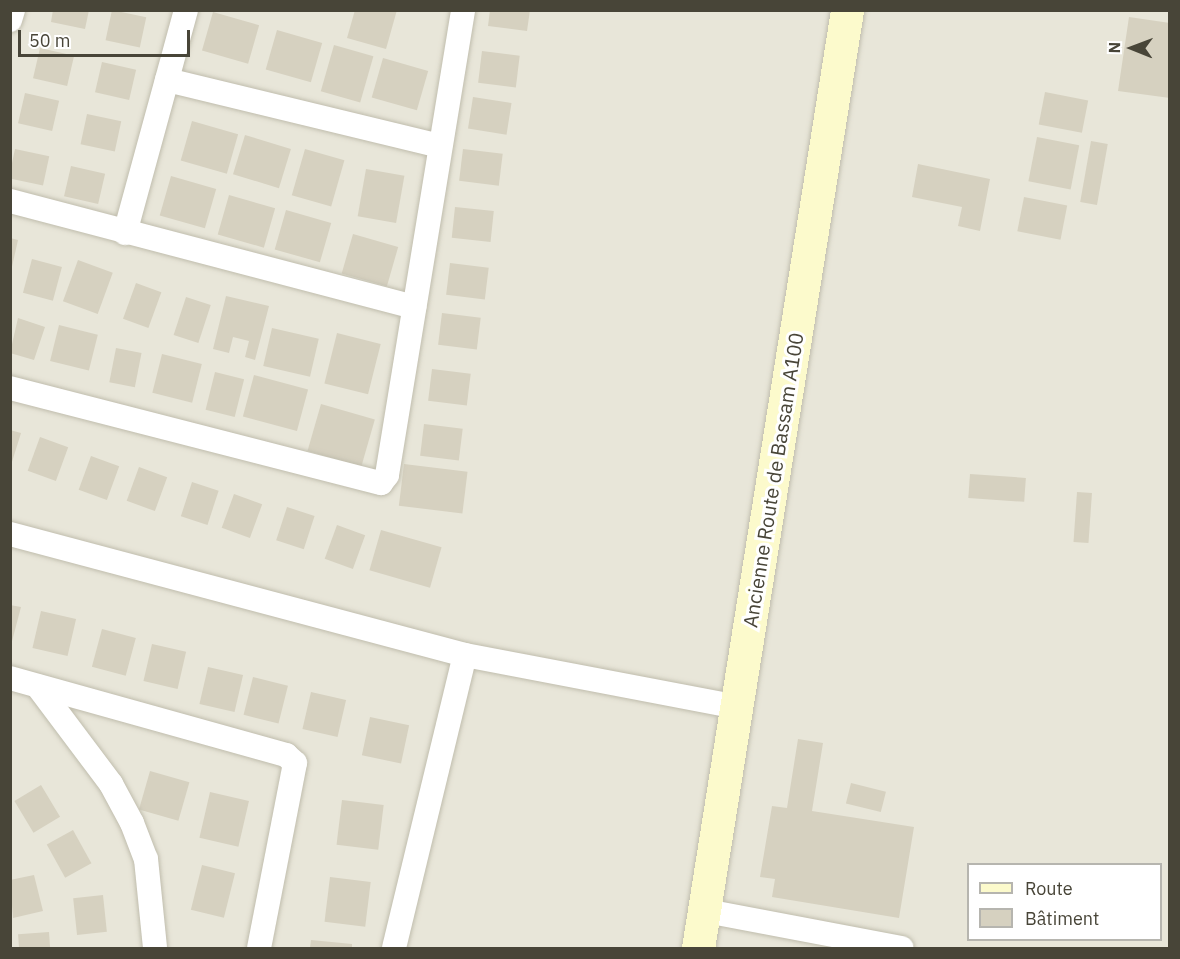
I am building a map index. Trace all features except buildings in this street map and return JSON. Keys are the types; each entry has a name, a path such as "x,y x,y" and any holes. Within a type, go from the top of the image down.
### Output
{"main road":[{"name":"Ancienne Route de Bassam A100","path":"698,948 706,911 847,10"}],"street":[{"path":"10,20 13,10"},
{"path":"125,232 186,10"},
{"path":"10,388 374,485 387,475 463,10"},
{"path":"167,81 440,146"},
{"path":"10,201 414,307"},
{"path":"10,534 465,655 737,706"},
{"path":"394,948 465,655"},
{"path":"10,678 39,688 286,755 295,763 259,948"},
{"path":"39,688 111,784 132,823 146,859 155,948"},
{"path":"706,911 902,948"}],"shaded area":[{"path":"10,11 1169,11 1169,948 11,948"}]}
